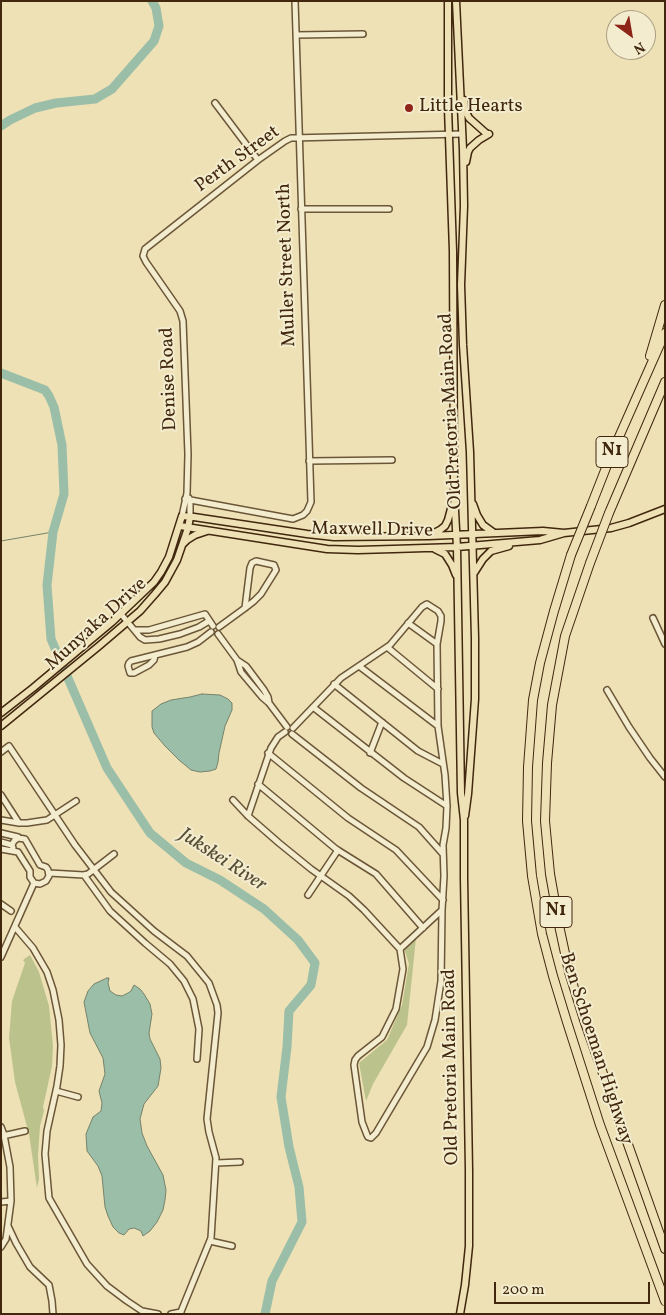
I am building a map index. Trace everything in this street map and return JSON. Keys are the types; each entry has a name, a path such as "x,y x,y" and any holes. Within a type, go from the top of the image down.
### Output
{"highway":[{"path":"636,398 665,305"},
{"path":"636,398 665,333"},
{"path":"653,408 665,376"},
{"path":"653,408 665,382"},
{"name":"Ben Schoeman Highway","path":"636,398 571,555 540,663 533,700 528,752 527,821 532,876 542,934 566,1022 600,1125 665,1301"},
{"name":"Ben Schoeman Highway","path":"653,408 609,513 566,636 552,705 545,820 550,874 569,972 584,1020 665,1249"}],"main road":[{"name":"Old Pretoria Main Road","path":"448,1 454,493 458,578 461,793 464,820 469,1246 460,1314"},
{"name":"Old Pretoria Main Road","path":"456,1 464,196 462,302 470,452 475,699 468,794 464,820"},
{"path":"459,69 467,114 488,134 473,145 468,152 464,196"},
{"path":"428,536 440,530 448,520 454,493"},
{"path":"471,498 480,520 494,533"},
{"name":"Maxwell Drive","path":"180,526 327,549 433,548 540,540 564,534 611,528 636,521 665,509"},
{"name":"Maxwell Drive","path":"182,516 318,535 363,537 428,536 543,531 564,534"},
{"name":"Munyaka Drive","path":"1,713 96,636 154,582 169,557 182,516"},
{"name":"Munyaka Drive","path":"1,726 100,646 148,602 165,582 177,560 190,517"},
{"path":"183,545 195,535 211,530"},
{"path":"473,574 491,551 525,542"},
{"path":"433,548 445,554 458,578"}],"street":[{"name":"Muller Street North","path":"188,500 293,519 303,515 311,502 294,1"},
{"path":"296,35 363,34"},
{"path":"215,103 258,160"},
{"name":"Perth Street","path":"147,246 285,140 298,137 462,134"},
{"path":"302,209 389,209"},
{"name":"Denise Road","path":"147,246 144,252 144,259 180,311 183,322 188,454 187,493 190,517"},
{"path":"309,462 392,460"},
{"path":"182,516 188,500"},
{"path":"219,627 245,608 261,594 276,570 274,565 256,561 252,563 245,608"},
{"path":"233,800 248,816 279,843 359,905 400,949 403,968 396,1008 382,1037 358,1056 354,1065 362,1122 368,1137 371,1138 376,1133 427,1047 435,1020 441,981 443,854 446,806 438,726 437,644 441,616 438,611 427,604 422,607 395,640 334,684 289,730 278,737 268,753 248,816"},
{"path":"121,614 140,637 145,640 174,636 211,623"},
{"path":"135,630 144,631 204,614 211,623 219,627"},
{"path":"653,618 665,644"},
{"path":"171,623 174,636"},
{"path":"211,623 211,632"},
{"path":"408,623 437,644"},
{"path":"218,634 220,631 219,627"},
{"path":"211,632 218,634 237,660 240,669 261,691"},
{"path":"155,655 154,660 149,666 130,673 128,666 130,662 155,655 192,645 211,632"},
{"path":"387,647 438,689"},
{"path":"237,660 248,670 289,730 361,788 412,822 443,854"},
{"path":"359,666 438,726"},
{"path":"334,684 418,751 443,764"},
{"path":"607,690 629,727 665,776"},
{"path":"313,707 370,753 446,806"},
{"path":"370,753 382,722"},
{"path":"1,752 9,746 75,845 111,892 154,931 187,956 209,984 217,1005 218,1013 208,1119 209,1132 216,1158 211,1238 180,1313 171,1314"},
{"path":"268,753 348,818 396,850 443,900"},
{"path":"258,784 338,850 376,874 423,928"},
{"path":"1,795 19,823"},
{"path":"1,820 27,823 47,820 76,801"},
{"path":"1,834 25,839 40,864 46,867 49,872 46,881 40,884 34,883 30,877 30,871 17,851 12,845 1,842"},
{"path":"12,845 15,839 20,837"},
{"path":"1,849 24,850 27,844"},
{"path":"308,895 338,850"},
{"path":"49,872 84,875 91,873 114,854"},
{"path":"30,871 34,866 40,864"},
{"path":"84,875 110,911 170,964 184,981 193,999 199,1029 197,1059"},
{"path":"1,957 34,883"},
{"path":"1,904 11,911"},
{"path":"400,949 442,910"},
{"path":"15,927 36,953 47,972 59,1020 61,1045 56,1091 47,1131 45,1154 49,1198 87,1264 106,1286 142,1311 158,1314"},
{"path":"56,1091 78,1097"},
{"path":"1,1127 10,1167 11,1201 6,1239 1,1247"},
{"path":"2,1135 25,1131"},
{"path":"216,1163 240,1162"},
{"path":"1,1202 11,1201"},
{"path":"8,1225 30,1267 49,1285 53,1314"},
{"path":"210,1241 232,1246"}],"shaded area":[{"path":"202,694 220,695 228,699 232,703 232,710 225,726 216,769 200,772 191,770 179,760 154,733 152,711 161,704 171,700"},
{"path":"416,938 407,1025 373,1084 366,1101 359,1063 387,1040 402,1005 409,964 404,948"},
{"path":"30,955 39,972 49,1006 53,1046 52,1066 40,1126 39,1179 37,1188 29,1134 15,1082 9,1038 12,1001 25,963 23,960"},
{"path":"109,978 110,991 116,995 122,996 128,993 134,985 144,994 150,1004 152,1014 150,1039 160,1059 161,1068 158,1086 144,1104 140,1119 142,1133 163,1175 166,1190 163,1210 157,1222 143,1236 141,1231 134,1228 129,1229 124,1235 113,1227 105,1207 102,1176 98,1166 87,1151 86,1134 93,1117 101,1111 102,1103 99,1091 105,1074 103,1058 90,1033 84,1002 88,991 94,984"}],"waterway":[{"name":"Jukskei River","path":"1,126 35,108 56,103 95,99 112,89 154,41 159,26 156,8 152,1"},
{"name":"Jukskei River","path":"1,373 45,390 54,407 62,445 64,494 53,532 47,585 51,639 107,768 150,833 186,863 220,880 264,909 298,940 315,963 311,985 289,1011 281,1097 289,1147 299,1187 302,1222 272,1281 265,1314"},
{"path":"1,541 53,532"}],"place":[{"name":"Little Hearts","path":"409,108"}]}
